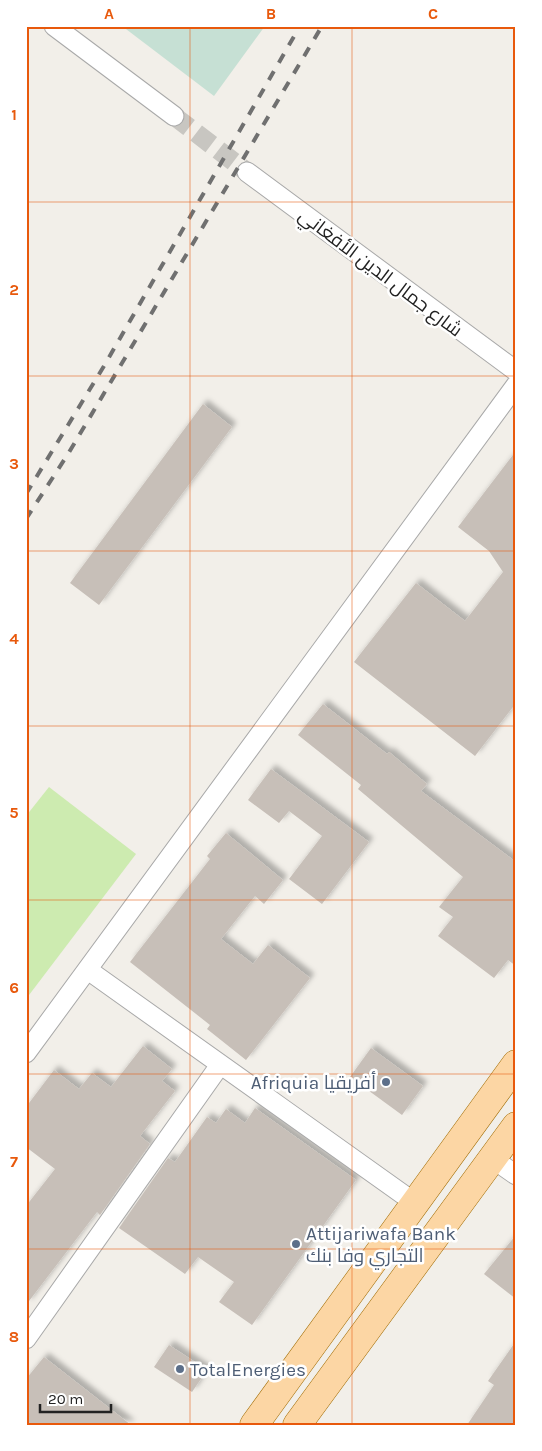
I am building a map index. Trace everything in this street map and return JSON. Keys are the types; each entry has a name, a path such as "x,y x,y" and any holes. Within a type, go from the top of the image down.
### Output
{"main road":[{"path":"254,1425 516,1064"},
{"path":"297,1425 516,1126"}],"street":[{"path":"54,26 174,116"},
{"name":"شارع جمال الدين الأفغاني","path":"247,172 516,371"},
{"path":"26,1053 516,385"},
{"path":"88,970 415,1203"},
{"path":"26,1340 220,1065"},
{"path":"493,1159 516,1175"}],"green space":[{"path":"122,26 265,26 214,96"},
{"path":"49,787 136,854 26,999 26,816"}],"building":[{"path":"203,404 232,427 99,605 70,583"},
{"path":"516,451 516,703 475,756 354,662 416,583 465,621 503,572 489,551 458,527"},
{"path":"323,704 387,754 389,752 427,784 421,791 516,862 516,966 508,960 494,978 438,936 453,917 439,907 463,877 358,789 361,785 298,735"},
{"path":"271,769 369,842 322,904 289,879 322,836 289,811 279,823 248,800"},
{"path":"226,833 283,880 264,904 255,896 221,939 253,964 268,945 310,978 246,1060 207,1029 210,1025 130,962 210,859 207,856"},
{"path":"143,1046 172,1069 162,1081 175,1091 140,1136 150,1144 100,1215 97,1212 26,1305 26,1206 55,1169 26,1147 26,1107 54,1070 79,1089 92,1073 111,1087"},
{"name":"Afriquia أفريقيا","path":"371,1048 423,1086 402,1115 350,1077"},
{"path":"255,1108 356,1180 252,1325 219,1302 234,1282 198,1257 185,1274 119,1228 168,1158 175,1162 207,1117 216,1123 226,1109 245,1123"},
{"path":"516,1235 516,1299 484,1274"},
{"path":"516,1341 516,1425 467,1425 494,1385 488,1381"},
{"name":"TotalEnergies","path":"169,1345 207,1370 192,1392 154,1367"},
{"path":"44,1357 131,1425 26,1425 26,1379"}],"tunnel":[{"path":"174,116 247,172"}],"railway":[{"path":"26,494 104,366 300,26"},
{"path":"26,519 68,454 322,26"}],"place":[{"name":"Afriquia أفريقيا","path":"386,1082"},
{"name":"Attijariwafa Bank التجاري وفا بنك","path":"296,1244"},
{"name":"TotalEnergies","path":"180,1369"}]}
